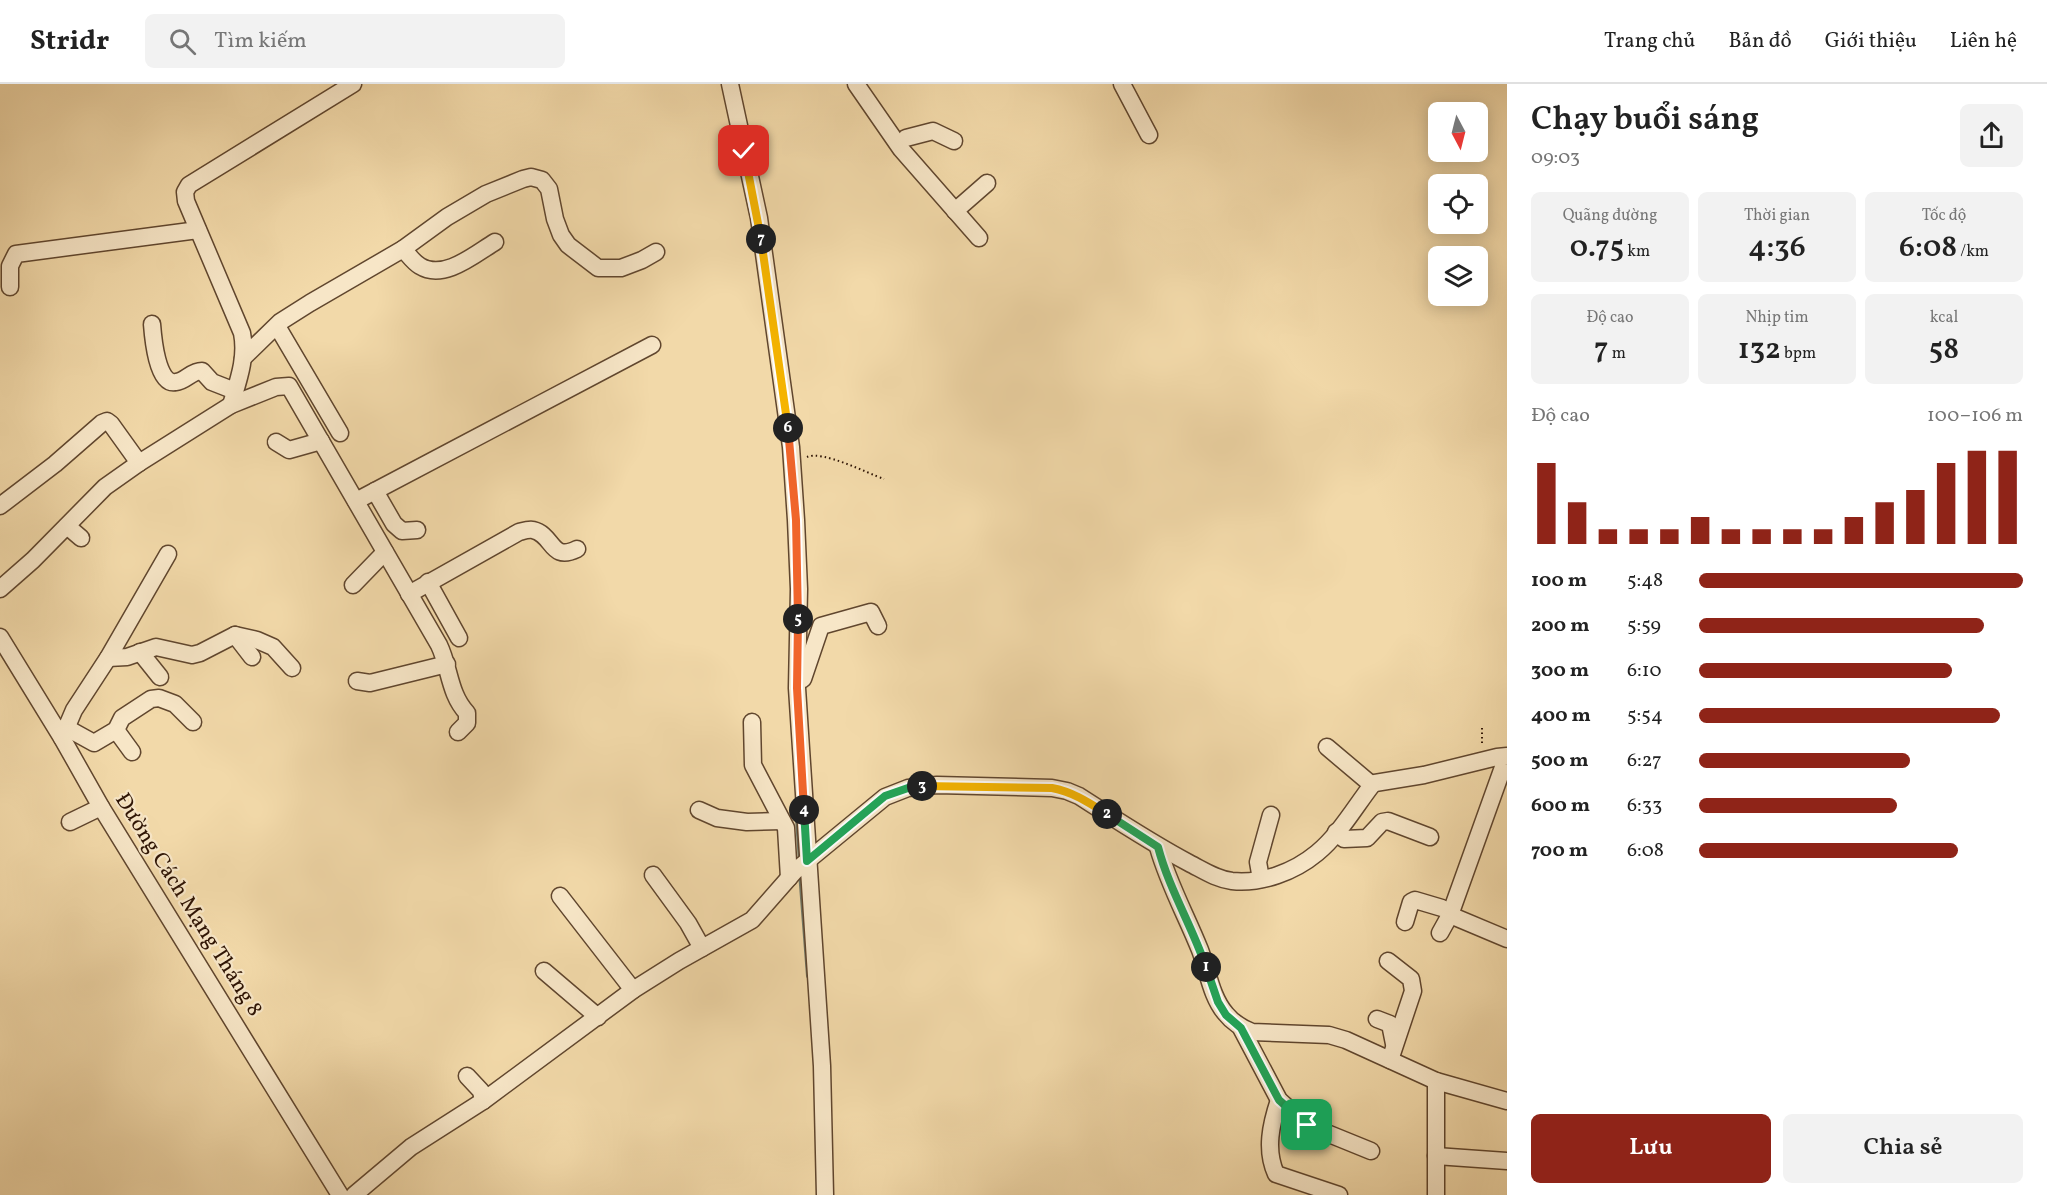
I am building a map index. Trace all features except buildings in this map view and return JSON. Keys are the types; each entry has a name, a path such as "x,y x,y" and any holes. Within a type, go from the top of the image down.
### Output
{"street":[{"path":"730,84 759,218 791,447 798,555 799,868 822,1066 825,1195"},
{"path":"856,84 979,238"},
{"path":"1122,84 1149,135"},
{"path":"233,398 243,358 242,333 186,201 185,192 189,185 342,87"},
{"path":"901,139 933,131 954,141"},
{"path":"243,358 277,326 310,303 403,249 447,217 486,194 531,177 542,180 549,189 555,219 568,245 598,268 621,268 656,252"},
{"path":"956,211 987,183"},
{"path":"10,287 10,266 16,254 198,230"},
{"path":"403,249 419,265 438,271 456,265 495,242"},
{"path":"152,324 160,369 168,382 178,382 193,373 202,371 233,398"},
{"path":"277,326 340,433"},
{"path":"356,501 652,345"},
{"path":"0,589 33,560 105,487 139,463 233,398 289,386 440,645 454,692 458,702 467,713 467,723 459,732"},
{"path":"0,506 107,421 139,463"},
{"path":"276,442 289,450 321,441"},
{"path":"375,491 394,524 402,531 417,530"},
{"path":"67,526 81,538"},
{"path":"409,594 519,532 533,530 544,536 554,548 562,553 577,549"},
{"path":"353,585 385,552"},
{"path":"168,554 108,658 74,710 64,733 90,743 98,741 116,730 122,718 151,699 159,698 175,704 193,722"},
{"path":"428,582 459,638"},
{"path":"797,688 804,676 818,629 821,626 871,612 878,626"},
{"path":"108,658 127,657 162,647 192,655 235,635 257,640 273,647 292,668"},
{"path":"235,635 252,657"},
{"name":"Đường Cách Mạng Tháng 8","path":"0,637 64,733 101,807 340,1195"},
{"path":"140,652 160,677"},
{"path":"357,681 370,683 447,664"},
{"path":"752,722 753,765 782,821 799,868"},
{"path":"116,730 132,752"},
{"path":"1327,747 1372,785"},
{"path":"354,1195 411,1147 483,1101 633,990 752,920 799,868 885,796 908,788 943,786 1052,788 1067,791 1079,796 1158,847 1214,876 1231,880 1261,879 1273,877 1297,867 1317,853 1372,785 1384,780 1424,775 1507,756 1440,933"},
{"path":"70,822 101,807"},
{"path":"699,810 717,819 747,822 782,821"},
{"path":"1261,879 1258,862 1270,815"},
{"path":"1336,832 1344,839 1367,838 1382,822 1388,821 1430,837"},
{"path":"1158,847 1169,882 1198,945 1218,1002 1226,1015 1241,1028 1252,1032 1329,1035 1392,1054 1437,1081 1507,1101"},
{"path":"653,875 688,923 702,948"},
{"path":"560,896 633,990"},
{"path":"1405,922 1411,902 1415,900 1448,911 1507,939"},
{"path":"1389,961 1413,983 1413,991 1392,1054"},
{"path":"544,971 598,1017"},
{"path":"1377,1019 1390,1024 1392,1054"},
{"path":"1241,1028 1279,1100 1307,1125 1371,1150"},
{"path":"467,1076 481,1091 483,1101"},
{"path":"1436,1195 1437,1081"},
{"path":"1279,1100 1269,1137 1272,1167 1276,1174 1339,1195"},
{"path":"1436,1156 1507,1161"}],"path":[{"path":"804,464 806,458 811,455 824,457 884,479"}],"waterway":[{"path":"797,818 800,862"},
{"path":"800,872 808,976"}],"route":[{"path":"744,151 759,218 791,447 798,589 797,688 807,861 885,796 908,788 937,785 1052,788 1079,796 1158,847 1169,882 1200,951 1218,1002 1226,1015 1241,1028 1279,1100 1307,1125"}]}
